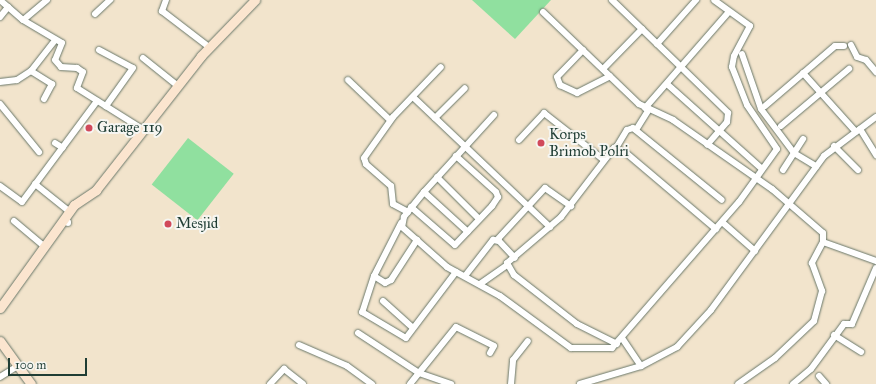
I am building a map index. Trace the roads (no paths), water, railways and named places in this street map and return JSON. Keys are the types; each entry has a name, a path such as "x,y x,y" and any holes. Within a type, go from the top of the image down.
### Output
{"street":[{"path":"0,0 23,20 63,46 56,64 81,70 76,87 144,130"},
{"path":"23,20 47,0"},
{"path":"94,14 110,0"},
{"path":"166,0 162,11 209,47"},
{"path":"612,0 728,113 729,119 707,144"},
{"path":"656,44 696,0"},
{"path":"401,223 417,240 456,272 480,284 573,349 609,349 617,344 722,222 777,147 747,105 736,81 732,61 750,29 748,24 728,14 714,0"},
{"path":"1,302 45,247 70,212 96,190 209,47 251,1"},
{"path":"0,17 8,7"},
{"path":"544,12 646,109 673,120 755,177 790,202 823,233 823,242 812,263 822,291 814,321 775,358 738,384"},
{"path":"636,130 646,109 680,67 728,14"},
{"path":"603,69 642,30"},
{"path":"0,82 17,80 31,71 55,40"},
{"path":"765,106 835,46 847,46 857,57 866,60 876,72"},
{"path":"99,50 132,68 106,106"},
{"path":"583,50 557,77 560,85 577,93 610,76"},
{"path":"742,54 761,109 794,153 816,166"},
{"path":"143,58 178,86"},
{"path":"441,67 390,120 364,160 391,186 393,204 410,210 453,244 459,244 497,194 456,156"},
{"path":"781,126 849,69"},
{"path":"31,71 52,84 44,99"},
{"path":"803,73 858,130 876,155"},
{"path":"348,80 390,120"},
{"path":"667,84 761,168"},
{"path":"435,118 465,88"},
{"path":"413,97 530,206 550,227"},
{"path":"0,186 21,203 97,100"},
{"path":"0,104 38,152"},
{"path":"519,140 544,113 604,160"},
{"path":"456,272 413,328 403,337 362,312 374,276 401,223 437,177 494,116"},
{"path":"580,384 587,384 641,366 663,356 690,334 755,251 816,166 834,146 876,117"},
{"path":"480,284 506,266 571,206 604,160 616,148 627,130 636,130 722,200"},
{"path":"783,170 803,139"},
{"path":"55,143 63,148"},
{"path":"834,146 858,170"},
{"path":"616,148 716,229"},
{"path":"437,177 479,219"},
{"path":"35,184 70,212"},
{"path":"465,276 491,241 497,240 547,188 571,206"},
{"path":"424,192 468,232"},
{"path":"14,221 45,247"},
{"path":"722,222 755,251"},
{"path":"374,276 385,283 391,280 417,240"},
{"path":"497,240 515,258"},
{"path":"823,242 876,261"},
{"path":"506,266 577,324 617,344"},
{"path":"793,384 811,369 834,335 844,324 852,324 876,268"},
{"path":"383,301 413,328"},
{"path":"410,384 456,327 494,346 490,353"},
{"path":"358,333 419,373 451,384"},
{"path":"834,335 861,352"},
{"path":"622,338 641,366"},
{"path":"0,341 16,367 31,384"},
{"path":"511,384 513,360 528,341"},
{"path":"299,345 347,366 372,384"},
{"path":"0,377 16,367"},
{"path":"270,384 284,369 303,384"},
{"path":"819,376 826,384"}],"place":[{"name":"Garage 119","path":"89,128"},
{"name":"Korps Brimob Polri","path":"541,143"},
{"name":"Mesjid","path":"168,224"}]}
